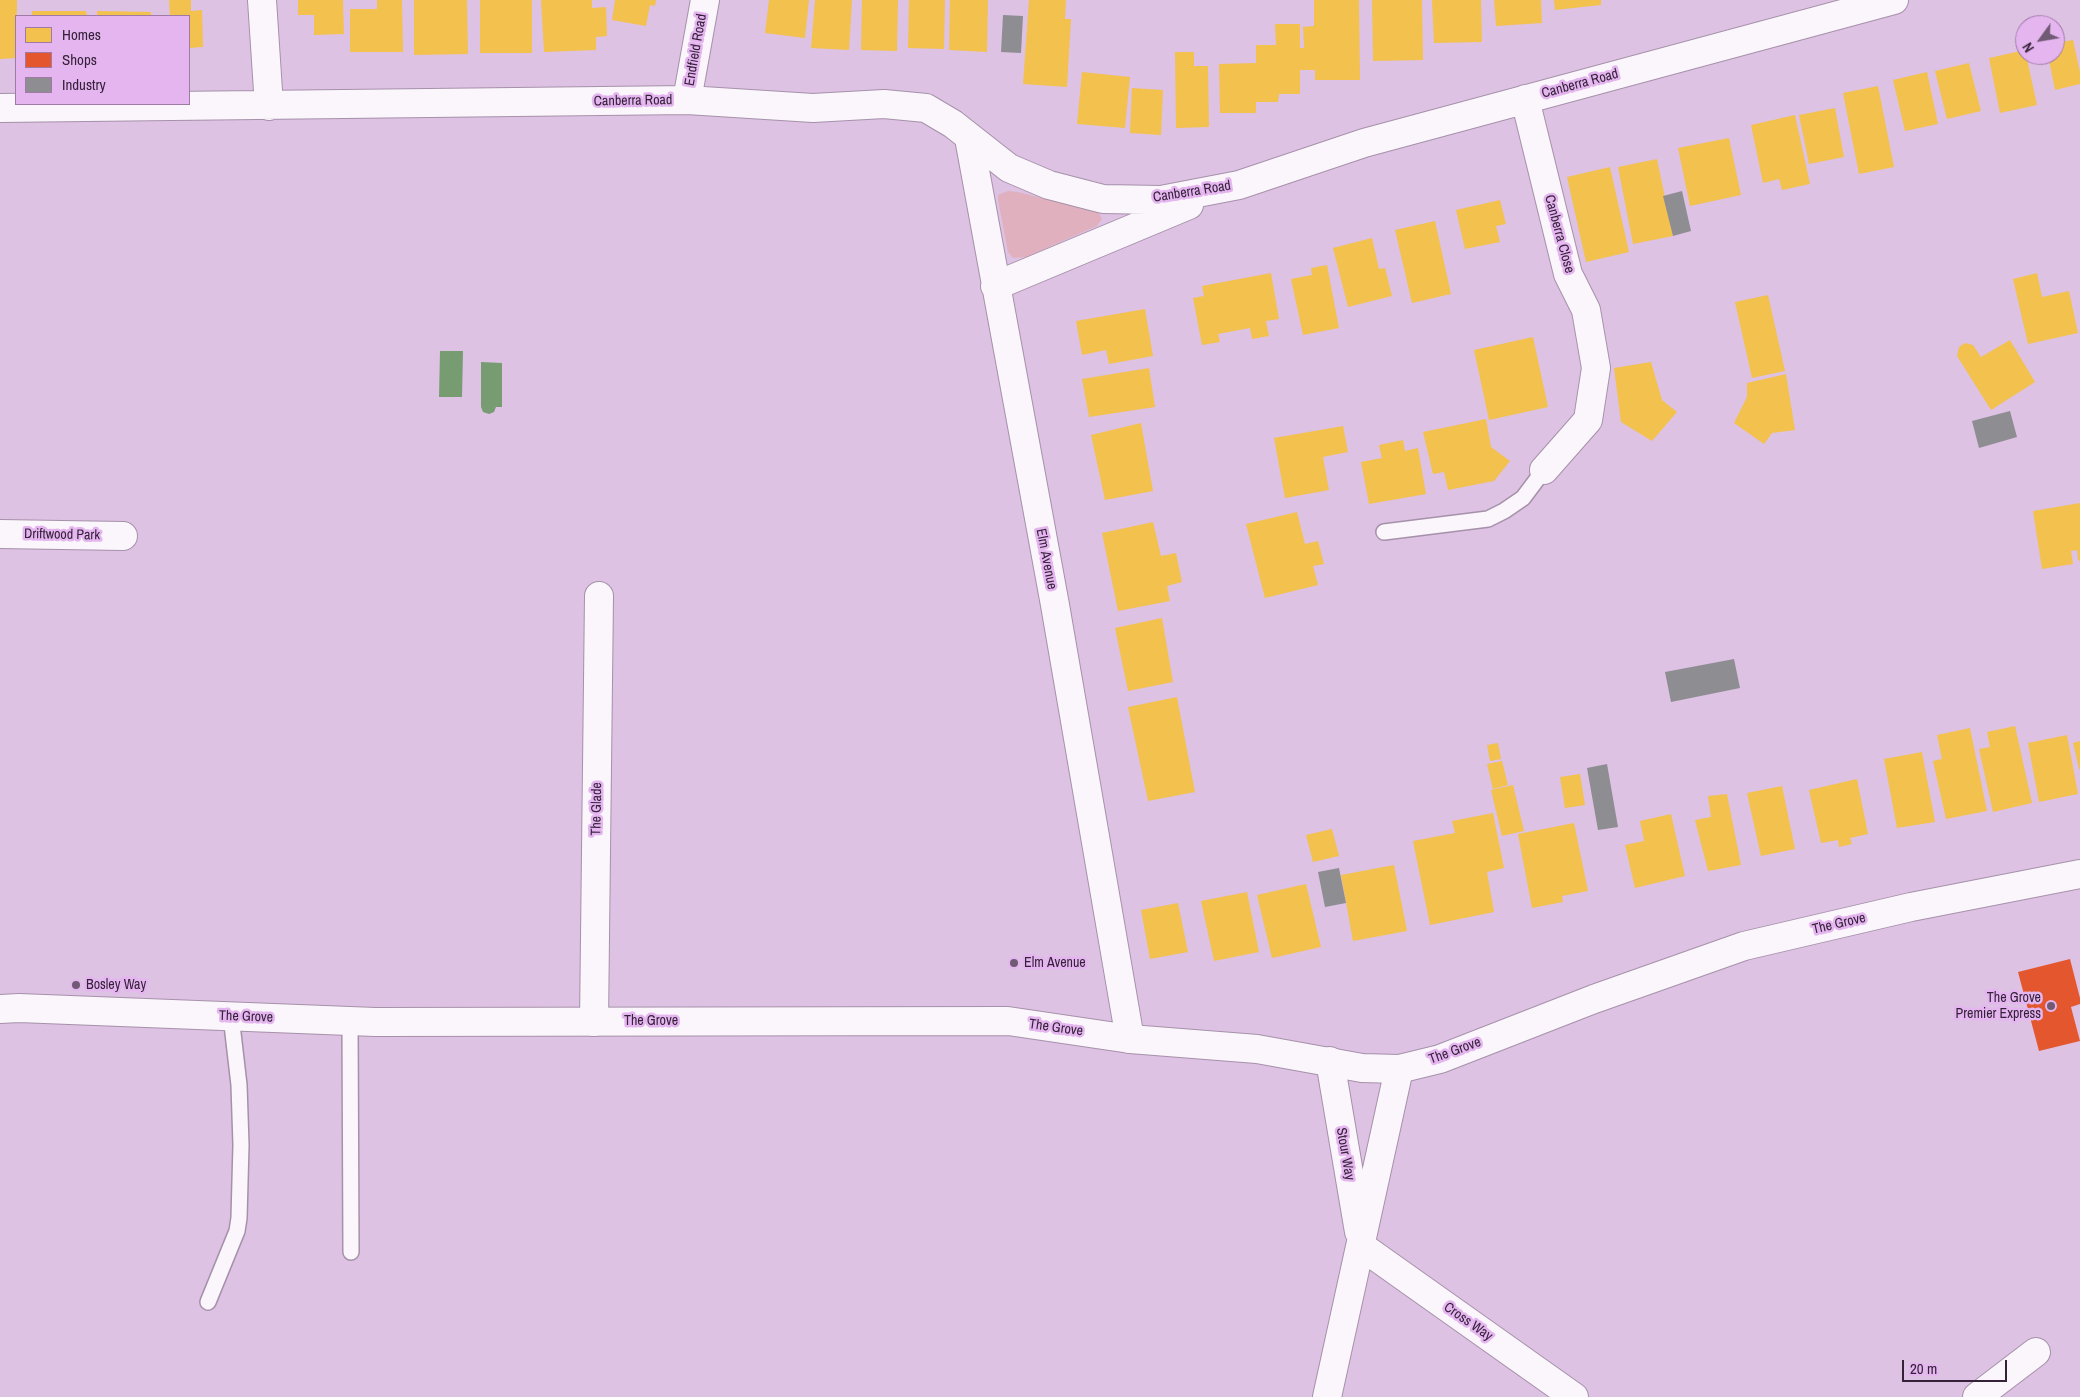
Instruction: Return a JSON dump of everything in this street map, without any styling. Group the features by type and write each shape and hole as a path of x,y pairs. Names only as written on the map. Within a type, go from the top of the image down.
{"street":[{"path":"262,0 268,106"},
{"name":"Endfield Road","path":"687,100 705,0"},
{"name":"Canberra Road","path":"995,286 1239,185 1364,143 1894,0"},
{"name":"Canberra Close","path":"1525,99 1568,274 1586,310 1596,368 1588,420 1544,470"},
{"name":"Canberra Road","path":"0,108 687,100 813,108 884,104 926,108 952,124 1010,168 1049,185 1103,199 1161,200 1239,185"},
{"name":"Elm Avenue","path":"969,138 1055,605 1130,1039"},
{"name":"Driftwood Park","path":"0,534 123,536"},
{"name":"The Glade","path":"594,1022 599,596"},
{"name":"The Grove","path":"0,1009 350,1021 1008,1021 1130,1039 1257,1049 1362,1068 1399,1069 1440,1059 1594,999 1744,946 1912,907 2080,874"},
{"name":"Stour Way","path":"1330,1061 1361,1246"},
{"name":"Stour Way","path":"1327,1397 1399,1069"},
{"name":"Cross Way","path":"1361,1246 1574,1397"},
{"path":"1977,1397 2036,1352"}],"lane":[{"path":"1384,532 1488,519 1523,498 1544,470"},
{"path":"208,1302 236,1231 239,1218 241,1145 239,1086 231,1016"},
{"path":"350,1021 351,1252"}],"shaded area":[{"path":"1008,191 1098,212 1102,219 1097,226 1026,257 1013,258 1008,252 998,200 998,195"},
{"path":"440,351 463,351 462,397 439,397"},
{"path":"481,362 502,363 502,407 496,407 494,412 489,414 483,412 481,407"}],"building: Homes":[{"path":"0,0 17,0 15,58 0,59"},
{"path":"169,0 191,0 191,11 202,10 203,47 190,48 190,15 170,15"},
{"path":"298,0 343,0 344,34 314,35 314,15 298,15"},
{"path":"377,0 402,0 403,52 350,52 350,9 377,9"},
{"path":"414,0 467,0 468,54 414,55"},
{"path":"480,0 532,0 532,53 480,53"},
{"path":"541,0 592,0 592,8 606,7 607,36 596,37 596,50 544,52"},
{"path":"615,0 656,0 655,6 650,5 646,26 612,20"},
{"path":"769,0 809,0 805,38 765,33"},
{"path":"815,0 852,0 849,50 811,48"},
{"path":"862,0 898,0 897,51 861,50"},
{"path":"909,0 945,0 944,49 908,48"},
{"path":"950,0 988,0 987,52 949,50"},
{"path":"1029,0 1066,0 1065,19 1071,19 1067,87 1023,84"},
{"path":"1314,0 1359,0 1360,80 1315,80 1315,70 1300,70 1300,94 1279,94 1278,102 1256,102 1256,113 1220,113 1219,64 1256,63 1256,45 1276,45 1275,24 1300,24 1300,48 1304,48 1303,27 1314,26"},
{"path":"1372,0 1422,0 1423,60 1373,61"},
{"path":"1432,0 1481,0 1482,42 1434,43"},
{"path":"1494,0 1541,0 1542,23 1496,26"},
{"path":"1554,0 1601,0 1601,5 1555,10"},
{"path":"32,11 86,11 87,15 32,15"},
{"path":"97,11 151,12 151,15 97,15"},
{"path":"2073,40 2080,72 2080,84 2055,90 2050,65 2065,65 2065,41"},
{"path":"1175,52 1194,52 1194,66 1208,66 1209,127 1176,128"},
{"path":"2015,52 2015,65 2028,65 2037,105 2000,113 1989,58"},
{"path":"1969,63 1981,111 1947,119 1935,71"},
{"path":"1082,72 1130,77 1125,128 1077,124"},
{"path":"1927,72 1938,124 1905,131 1893,80"},
{"path":"1878,86 1894,167 1859,174 1843,93"},
{"path":"1132,88 1163,90 1161,135 1130,133"},
{"path":"1835,108 1844,157 1809,164 1799,115"},
{"path":"1795,115 1810,184 1782,190 1779,179 1763,183 1751,125"},
{"path":"1729,138 1741,195 1690,206 1678,148"},
{"path":"1657,159 1673,236 1633,244 1618,167"},
{"path":"1610,167 1629,252 1586,262 1567,177"},
{"path":"1500,200 1506,224 1496,226 1500,242 1465,249 1456,210"},
{"path":"1435,221 1451,294 1412,303 1395,230"},
{"path":"1372,238 1379,269 1385,268 1392,296 1348,307 1333,248"},
{"path":"1327,265 1339,328 1303,335 1291,279 1312,275 1311,268"},
{"path":"1271,273 1279,319 1266,321 1269,336 1252,339 1250,328 1218,334 1220,342 1202,345 1193,298 1204,296 1202,286"},
{"path":"2037,273 2042,297 2069,291 2078,333 2028,344 2013,279"},
{"path":"1768,295 1785,371 1752,378 1735,302"},
{"path":"1145,309 1153,356 1109,364 1106,350 1082,355 1076,321"},
{"path":"1533,337 1548,407 1489,420 1474,350"},
{"path":"2010,340 2035,382 1991,410 1957,356 1959,347 1965,343 1973,345 1981,357"},
{"path":"1651,362 1662,400 1677,412 1652,441 1621,422 1614,368"},
{"path":"1149,368 1155,407 1089,417 1082,379"},
{"path":"1786,374 1795,430 1772,433 1764,444 1734,423 1747,397 1747,383"},
{"path":"1486,419 1491,447 1510,461 1494,481 1448,490 1444,472 1433,474 1423,432"},
{"path":"1141,423 1153,491 1105,500 1091,435"},
{"path":"1343,426 1348,452 1323,457 1329,490 1285,498 1274,438"},
{"path":"1403,440 1405,451 1418,448 1426,494 1369,504 1361,462 1382,458 1379,445"},
{"path":"2080,503 2080,561 2078,560 2077,550 2071,551 2073,564 2042,569 2033,511"},
{"path":"1297,512 1305,544 1318,541 1324,564 1313,566 1318,585 1265,598 1246,524"},
{"path":"1153,522 1161,556 1176,553 1182,582 1167,586 1170,601 1118,611 1102,533"},
{"path":"1162,618 1173,682 1128,691 1115,628"},
{"path":"1177,697 1195,792 1148,801 1128,707"},
{"path":"2015,726 2032,803 1993,812 1979,749 1990,747 1987,732"},
{"path":"1970,728 1987,811 1946,819 1933,761 1942,759 1937,735"},
{"path":"2067,735 2078,794 2039,802 2028,743"},
{"path":"2080,741 2080,769 2079,769 2073,743"},
{"path":"1498,743 1501,759 1490,761 1487,745"},
{"path":"1922,752 1935,822 1897,828 1884,759"},
{"path":"1502,761 1508,785 1493,789 1487,764"},
{"path":"1580,774 1585,805 1565,808 1560,777"},
{"path":"1857,779 1868,834 1850,838 1852,844 1839,847 1838,840 1821,843 1809,790"},
{"path":"1513,785 1524,831 1502,836 1491,790"},
{"path":"1782,786 1795,849 1761,856 1747,793"},
{"path":"1727,794 1741,865 1708,871 1695,820 1711,817 1708,796"},
{"path":"1493,813 1504,868 1487,872 1494,912 1430,925 1413,841 1455,833 1452,821"},
{"path":"1671,814 1685,876 1635,888 1625,845 1644,841 1640,821"},
{"path":"1574,823 1588,891 1562,896 1563,902 1532,908 1518,834"},
{"path":"1332,829 1339,856 1313,862 1306,835"},
{"path":"1394,865 1407,931 1353,941 1341,875"},
{"path":"1306,884 1321,947 1272,958 1257,895"},
{"path":"1247,892 1259,952 1214,961 1201,901"},
{"path":"1178,903 1188,952 1150,959 1141,910"}],"building: Shops":[{"name":"The Grove Premier Express","path":"2070,959 2080,998 2080,1004 2071,1007 2080,1041 2039,1051 2018,972"}],"building: Industry":[{"path":"1003,15 1023,16 1021,53 1001,52"},
{"path":"1682,191 1691,231 1673,236 1663,196"},
{"path":"2010,411 2017,437 1979,448 1972,421"},
{"path":"1734,659 1740,688 1671,702 1665,672"},
{"path":"1607,764 1618,827 1598,830 1587,768"},
{"path":"1339,868 1346,903 1325,907 1318,872"}],"place":[{"name":"Elm Avenue","path":"1014,963"},
{"name":"Bosley Way","path":"76,985"},
{"name":"The Grove Premier Express","path":"2051,1006"}]}
